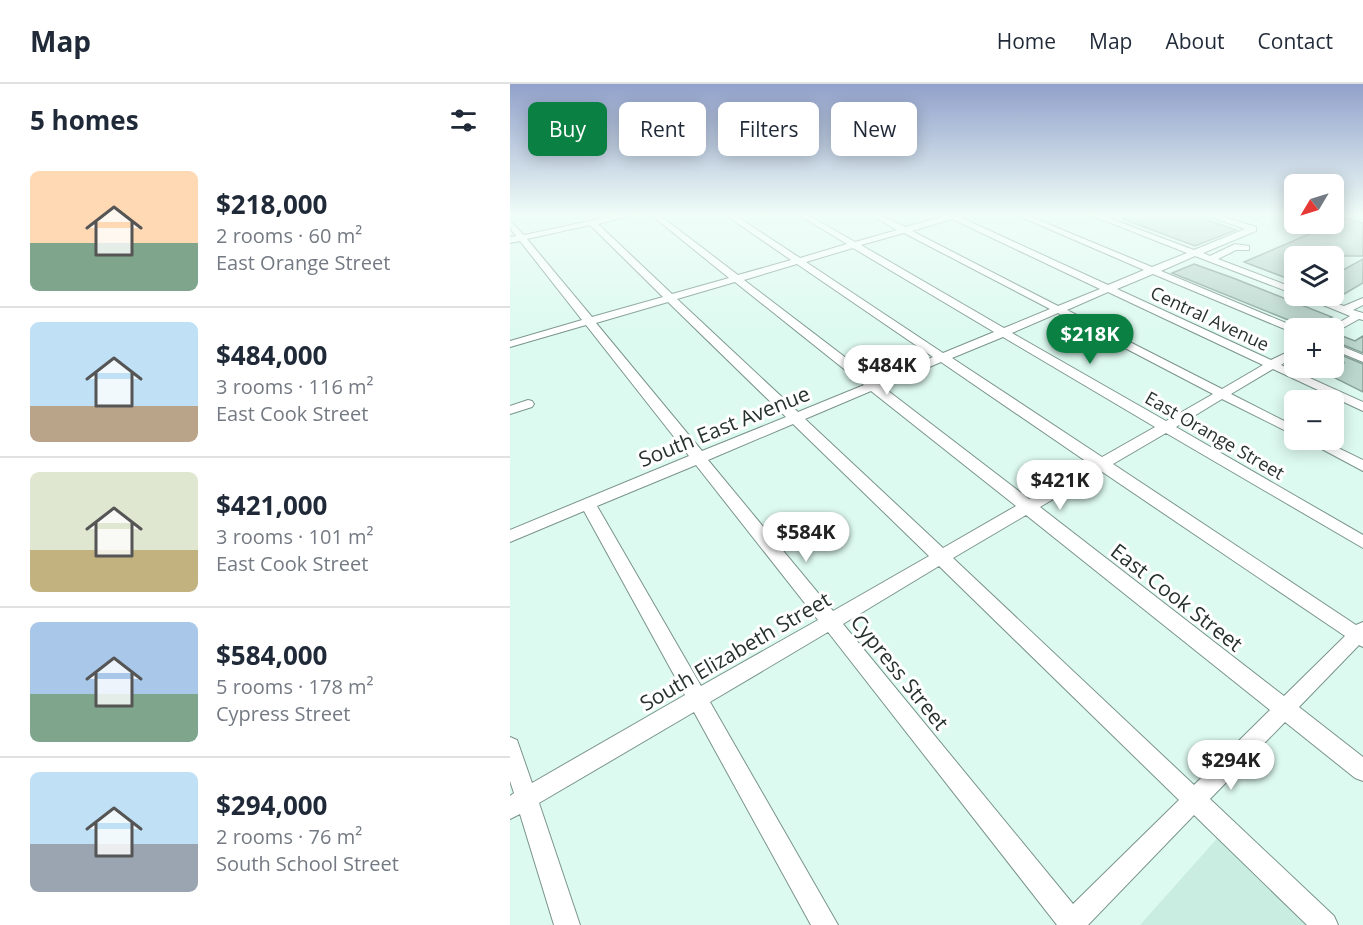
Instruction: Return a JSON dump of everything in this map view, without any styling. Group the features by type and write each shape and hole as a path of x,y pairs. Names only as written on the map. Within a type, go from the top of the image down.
{"street":[{"name":"Cypress Street","path":"529,253 590,322 1072,924"},
{"path":"623,253 1325,925"},
{"name":"East Cook Street","path":"705,253 1363,770"},
{"path":"788,253 1361,635 1072,924"},
{"path":"512,340 590,322 824,253"},
{"name":"East Orange Street","path":"870,253 1363,542"},
{"path":"950,253 1284,426"},
{"name":"Central Avenue","path":"1034,253 1363,407"},
{"path":"1113,253 1284,326"},
{"name":"South East Avenue","path":"510,536 1194,253"},
{"path":"1196,253 1284,287"},
{"path":"1213,260 1227,253"},
{"path":"1345,310 1363,301"},
{"path":"1334,306 1360,316"},
{"path":"1344,325 1360,316"},
{"path":"1344,350 1363,359"},
{"name":"South Elizabeth Street","path":"518,803 1284,358"},
{"path":"510,410 528,404"},
{"path":"1332,450 1363,466"},
{"path":"588,504 825,925"},
{"path":"510,747 518,803 567,925"}],"shaded area":[{"path":"1221,834 1315,925 1140,925"}],"building":[{"path":"1264,253 1284,253 1284,277 1244,262"},
{"path":"1344,253 1363,253 1363,256 1344,256"},
{"path":"1363,259 1363,283 1344,294 1344,269"},
{"path":"1194,264 1284,298 1284,306 1304,306 1332,317 1284,318 1172,273"},
{"path":"1363,336 1363,353 1344,345 1344,337 1355,341"},
{"path":"1344,356 1363,364 1363,392 1335,378 1344,378"}]}
